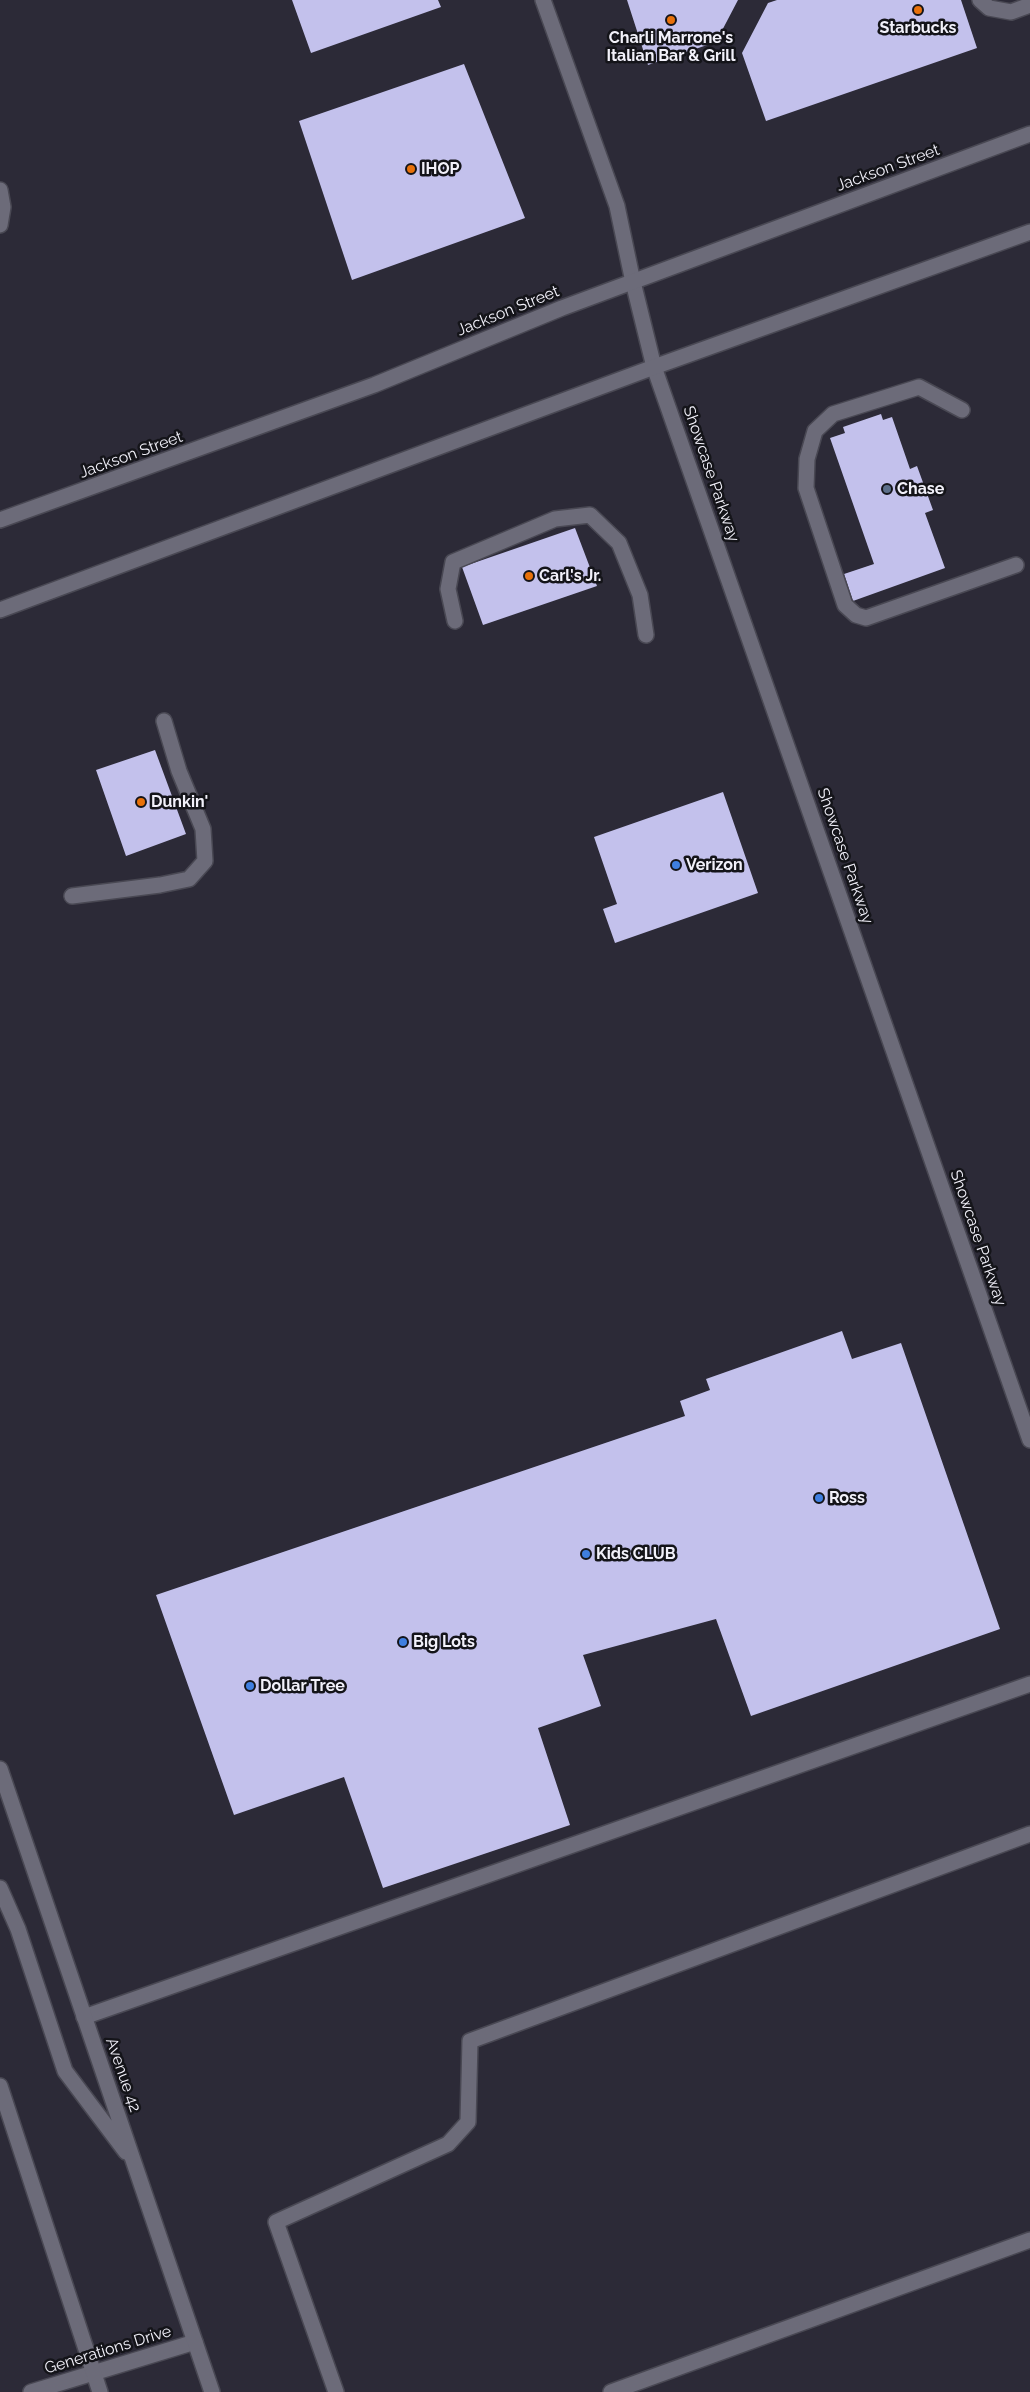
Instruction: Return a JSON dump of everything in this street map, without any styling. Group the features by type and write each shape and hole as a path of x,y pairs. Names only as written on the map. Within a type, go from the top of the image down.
{"main road":[{"name":"Showcase Parkway","path":"543,0 617,206 632,282 654,367 1030,1440"},
{"path":"980,0 989,8 1011,12 1030,6"},
{"name":"Jackson Street","path":"0,520 374,385 562,308 1030,134"},
{"path":"0,190 3,207 0,225"},
{"path":"0,610 654,367 1030,232"},
{"path":"962,410 920,387 833,414 815,431 807,458 806,488 845,605 856,615 866,618 1016,565"},
{"path":"454,621 448,590 453,562 555,519 590,514 619,543 640,595 646,635"},
{"path":"72,896 160,885 189,879 206,861 203,829 179,771 164,721"},
{"path":"84,2017 1030,1684"},
{"name":"Avenue 42","path":"0,1769 212,2392"},
{"path":"336,2392 276,2222 448,2144 468,2122 470,2041 1030,1834"},
{"path":"0,1888 18,1929 65,2071 134,2163"},
{"path":"0,2086 100,2392"},
{"path":"611,2392 1030,2240"},
{"name":"Generations Drive","path":"31,2392 195,2342"}],"building":[{"path":"292,0 438,0 441,7 311,53"},
{"path":"627,0 738,0 716,42 648,65"},
{"path":"777,0 961,0 977,48 766,121 742,53 768,3"},
{"name":"IHOP","path":"464,64 525,218 352,280 299,121"},
{"name":"Chase","path":"881,414 883,420 892,417 910,469 917,466 933,510 925,513 945,568 853,601 844,574 874,564 830,438 845,433 843,427"},
{"name":"Carl's Jr.","path":"575,528 597,586 483,625 462,567"},
{"name":"Dunkin'","path":"155,750 186,834 126,856 96,770"},
{"name":"Verizon","path":"723,792 758,893 615,943 603,909 617,904 594,837"},
{"path":"842,1331 852,1359 901,1343 1000,1629 751,1716 716,1619 583,1655 601,1706 538,1728 570,1825 383,1888 344,1777 234,1815 156,1595 685,1416 680,1401 710,1390 706,1379"}],"place":[{"name":"Starbucks","path":"918,10"},
{"name":"Charli Marrone's Italian Bar & Grill","path":"671,20"},
{"name":"IHOP","path":"411,169"},
{"name":"Chase","path":"887,489"},
{"name":"Carl's Jr.","path":"529,576"},
{"name":"Dunkin'","path":"141,802"},
{"name":"Verizon","path":"676,865"},
{"name":"Ross","path":"819,1498"},
{"name":"Kids CLUB","path":"586,1554"},
{"name":"Big Lots","path":"403,1642"},
{"name":"Dollar Tree","path":"250,1686"}]}
